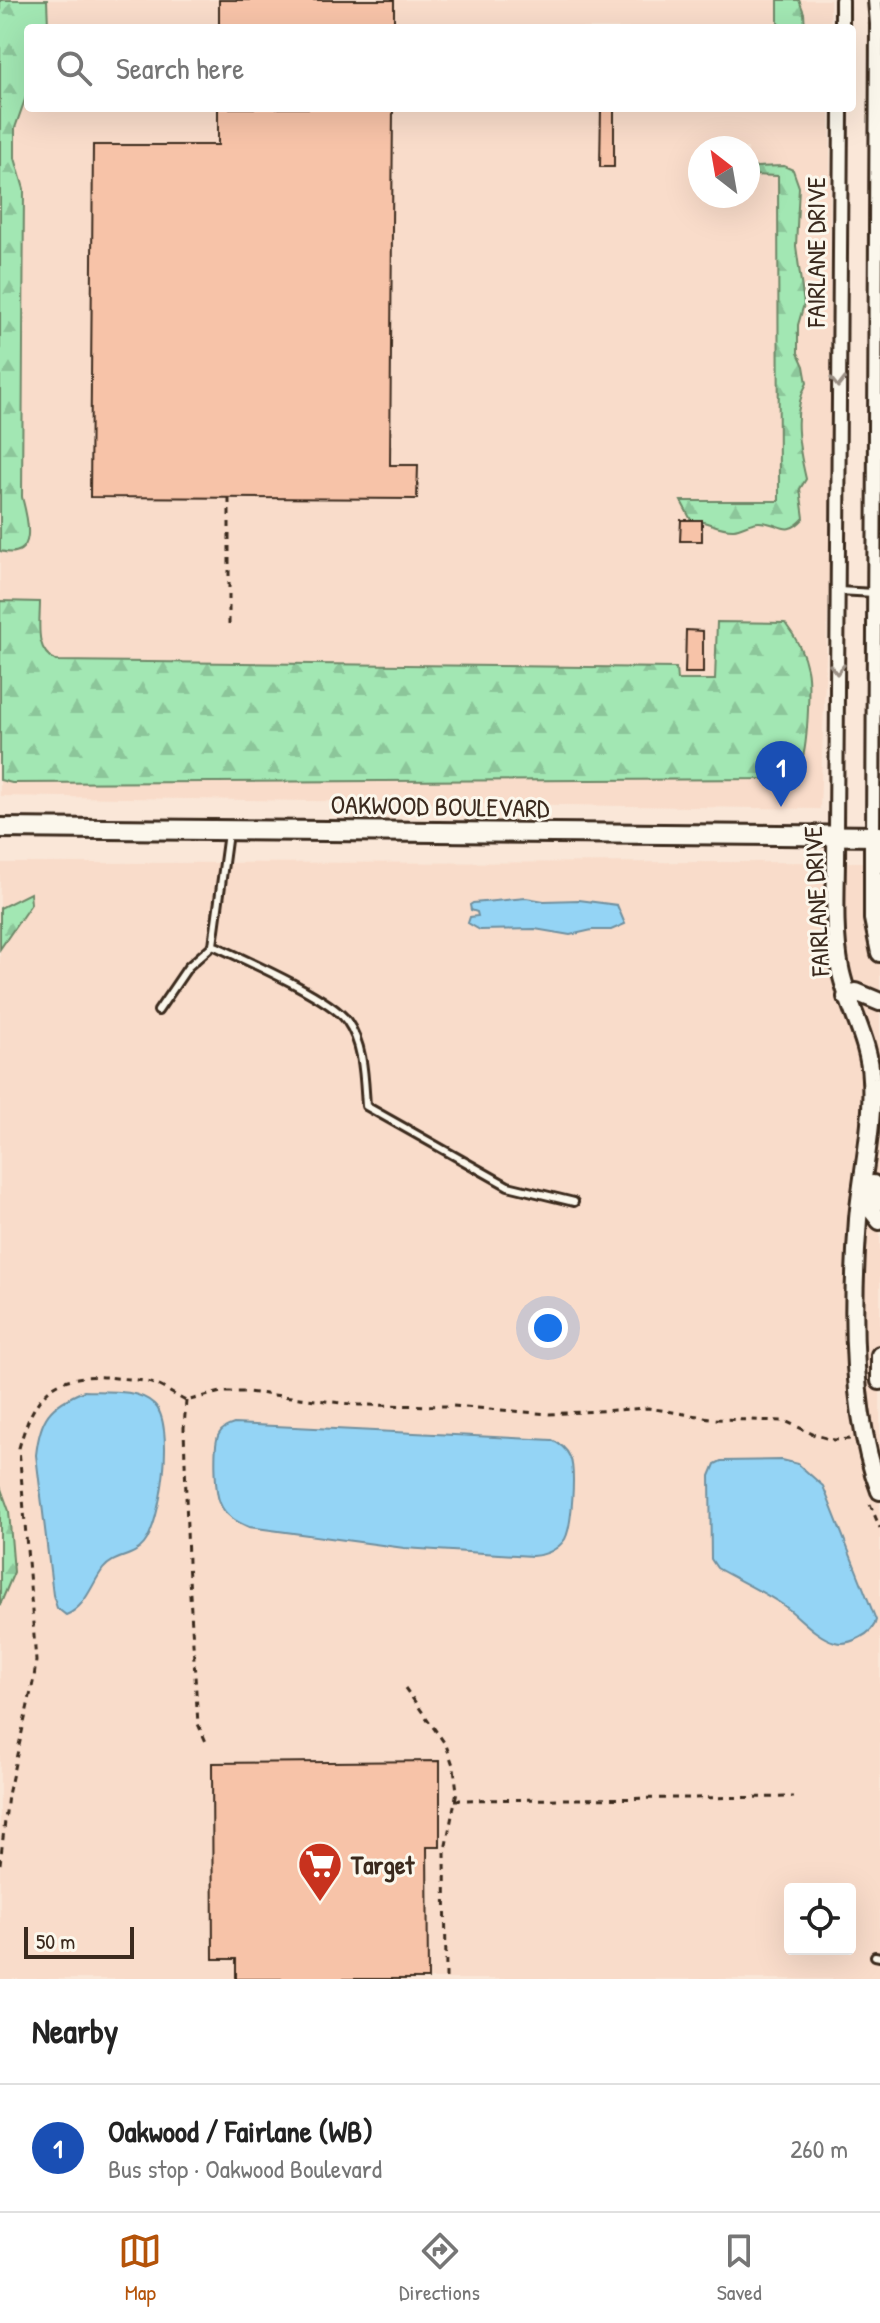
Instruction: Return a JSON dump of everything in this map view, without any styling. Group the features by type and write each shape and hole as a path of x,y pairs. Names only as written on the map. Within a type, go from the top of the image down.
{"main road":[{"name":"OAKWOOD BOULEVARD","path":"0,828 877,836"}],"street":[{"path":"842,0 842,24"},
{"path":"875,0 877,836 873,919 880,953"},
{"name":"FAIRLANE DRIVE","path":"841,112 836,939 846,997 866,1045 871,1075 872,1112 858,1218 856,1346 860,1408 868,1454 880,1491"},
{"path":"846,997 856,992 880,1002"},
{"path":"872,1112 880,1137 871,1199 873,1212 880,1221"},
{"path":"880,1355 880,1381"}],"lane":[{"path":"837,591 875,593"},
{"path":"158,1011 188,967 213,945 228,829"},
{"path":"213,945 314,996 346,1019 355,1035 362,1061 366,1106 508,1186 574,1202"}],"path":[{"path":"229,498 229,630"},
{"path":"0,1864 8,1795 36,1661 19,1448 25,1426 36,1405 49,1389 65,1379 90,1375 148,1382 186,1401 221,1392 248,1392 359,1405 452,1406 549,1414 648,1408 716,1419 785,1421 834,1440 852,1439"},
{"path":"186,1401 188,1562 198,1724 206,1742"},
{"path":"405,1688 446,1745 454,1768 455,1800 445,1850 446,1979"},
{"path":"455,1800 794,1797"}],"shaded area":[{"path":"0,0 830,0 830,24 24,24 24,112 830,112 830,549 820,809 0,796"},
{"path":"880,862 880,1979 0,1979 0,863"}],"green space":[{"path":"0,0 47,0 48,24 24,24 24,102 15,128 15,158 24,189 22,497 28,536 21,550 0,551"},
{"path":"778,0 799,0 805,24 778,24"},
{"path":"784,166 793,170 799,187 796,246 804,304 798,325 798,353 807,383 798,418 806,479 800,489 804,518 787,528 759,522 728,529 691,520 681,501 779,501 778,176 760,175 760,167"},
{"path":"0,601 40,602 41,643 56,661 676,668 677,680 715,680 717,622 785,623 799,645 807,669 808,702 803,757 788,774 773,779 12,783 0,780"},
{"path":"30,893 31,904 0,949 0,908"},
{"path":"0,1486 9,1511 14,1572 0,1605"}],"water":[{"path":"526,898 617,905 625,924 611,930 570,935 535,929 480,930 468,923 470,917 478,916 471,910 473,903"},
{"path":"84,1391 130,1393 154,1404 161,1415 164,1431 164,1473 156,1516 144,1544 140,1549 107,1564 79,1607 66,1615 57,1608 53,1595 36,1455 40,1431 48,1414 62,1402"},
{"path":"234,1424 552,1440 565,1449 572,1464 570,1523 565,1539 554,1549 532,1556 404,1548 249,1527 225,1512 217,1489 217,1439 222,1430"},
{"path":"782,1460 798,1464 823,1486 876,1620 871,1630 853,1640 840,1643 821,1636 783,1605 717,1568 711,1559 710,1476 715,1464 721,1461"}],"building":[{"path":"219,0 394,0 394,24 219,24"},
{"path":"218,112 393,112 390,465 418,465 417,499 90,497 93,145 218,145"},
{"path":"601,112 614,112 614,167 600,167"},
{"path":"681,520 702,520 702,541 680,541"},
{"path":"686,630 703,631 703,673 685,673"},
{"name":"Target","path":"440,1761 440,1847 427,1847 428,1979 236,1979 236,1959 213,1959 212,1763"}],"place":[{"name":"Oakwood / Fairlane (WB)","path":"781,807"},
{"name":"Target","path":"320,1903"}]}
